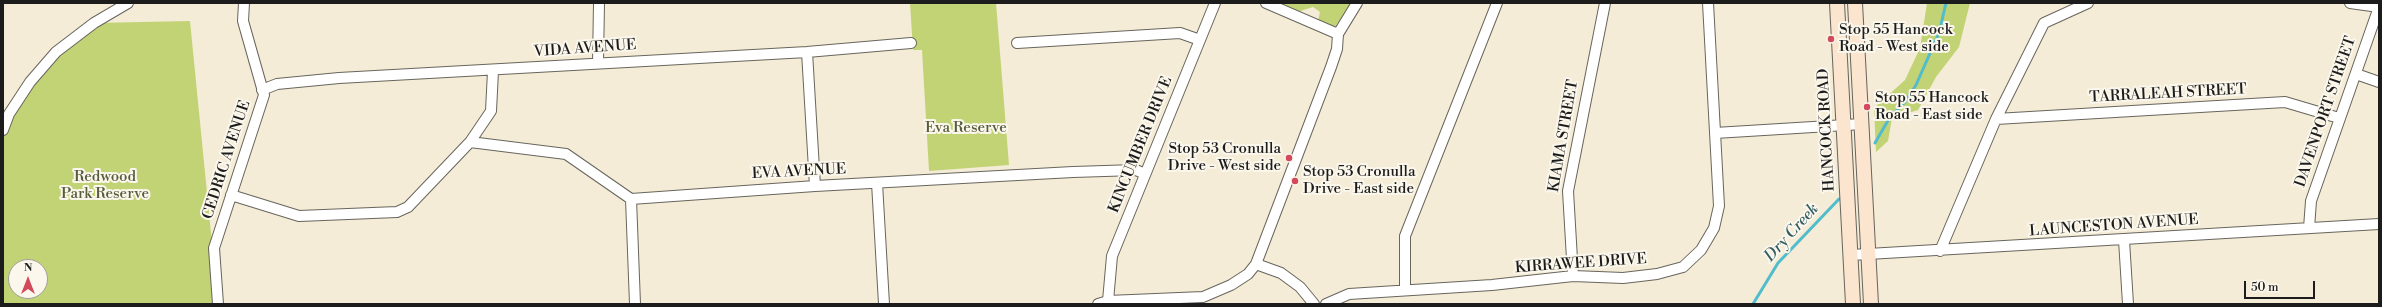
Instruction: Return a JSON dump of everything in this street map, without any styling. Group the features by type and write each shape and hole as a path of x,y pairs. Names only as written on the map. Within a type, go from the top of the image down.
{"main road":[{"name":"HANCOCK ROAD","path":"1837,3 1853,304"},
{"path":"1855,3 1871,304"}],"street":[{"path":"3,130 9,114 30,82 56,52 94,24 128,3"},
{"name":"CEDRIC AVENUE","path":"218,304 214,248 264,95 243,21 244,3"},
{"path":"598,3 598,63"},
{"name":"KINCUMBER DRIVE","path":"1103,302 1112,256 1215,3"},
{"path":"1266,3 1338,34"},
{"path":"1103,302 1203,297 1231,285 1248,274 1256,264 1331,67 1337,49 1338,34 1357,3"},
{"path":"1405,289 1404,236 1497,3"},
{"name":"KIAMA STREET","path":"1573,276 1568,191 1605,3"},
{"name":"KIRRAWEE DRIVE","path":"1326,304 1349,294 1405,289 1492,285 1573,276 1623,278 1656,274 1683,267 1701,250 1714,228 1719,206 1708,3"},
{"path":"1940,251 1996,119 2044,23 2088,3"},
{"path":"2350,3 2379,7"},
{"name":"DAVENPORT STREET","path":"2309,228 2311,201 2379,7"},
{"path":"1017,43 1180,33 1200,40"},
{"name":"VIDA AVENUE","path":"262,90 277,84 339,78 493,71 598,63 807,52 911,43"},
{"path":"807,52 815,186"},
{"path":"231,195 299,216 397,212 408,207 470,142 491,110 493,71"},
{"path":"2356,74 2379,82"},
{"name":"TARRALEAH STREET","path":"1996,119 2285,102 2339,118"},
{"path":"1715,133 1862,124"},
{"path":"470,142 566,154 631,199 635,304"},
{"name":"EVA AVENUE","path":"631,199 815,186 1080,171 1136,170 1145,174"},
{"path":"877,183 884,304"},
{"name":"LAUNCESTON AVENUE","path":"1851,255 1940,251 2379,224"},
{"path":"2124,240 2128,304"},
{"path":"1256,264 1281,273 1300,287 1314,304"}],"green space":[{"name":"Eva Reserve","path":"910,3 996,3 1009,165 929,171 922,50 913,50"},
{"path":"1277,3 1351,3 1334,28 1318,21 1320,12 1313,7 1297,12"},
{"path":"1927,3 1970,3 1959,47 1936,77 1918,110 1892,118 1888,141 1876,152 1874,108 1905,80 1920,48"},
{"name":"Redwood Park Reserve","path":"190,21 218,304 3,304 3,130 30,82 94,23"}],"waterway":[{"name":"Dry Creek","path":"1875,143 1890,117 1905,102 1916,85 1939,33 1946,3"},
{"name":"Dry Creek","path":"1753,304 1778,263 1839,199"}],"place":[{"name":"Stop 55 Hancock Road - West side","path":"1831,39"},
{"name":"Stop 55 Hancock Road - East side","path":"1867,107"},
{"name":"Stop 53 Cronulla Drive - West side","path":"1289,158"},
{"name":"Stop 53 Cronulla Drive - East side","path":"1295,181"}]}
